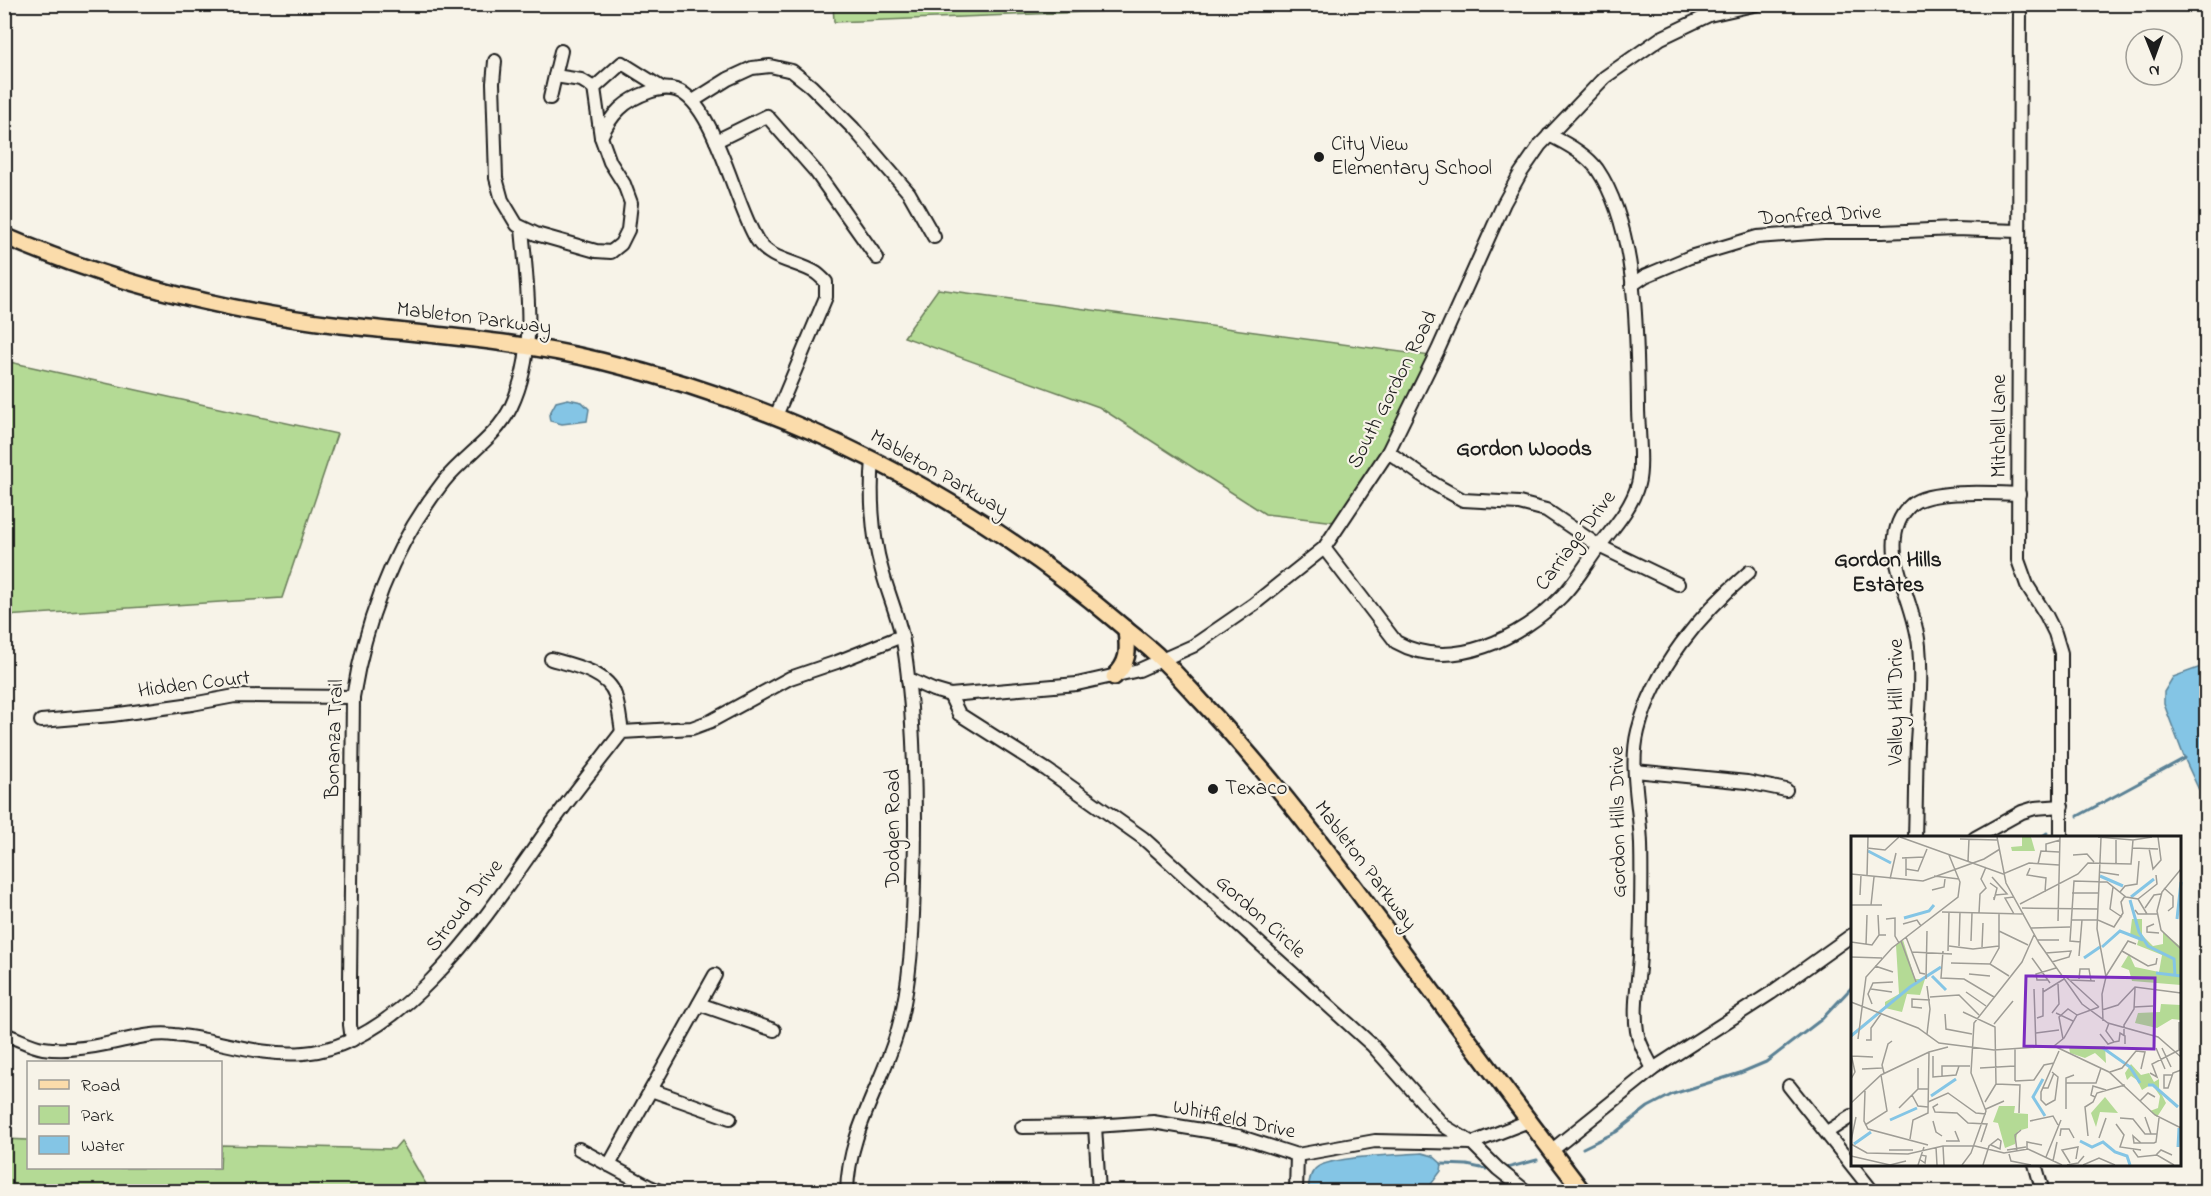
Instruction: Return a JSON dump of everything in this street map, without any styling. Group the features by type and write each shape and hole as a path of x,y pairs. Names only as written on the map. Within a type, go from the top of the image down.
{"main road":[{"name":"Mableton Parkway","path":"4,236 90,270 140,286 204,302 251,312 324,322 528,345 682,381 821,434 935,492 995,528 1071,584 1163,660 1235,737 1273,781 1340,868 1583,1191"},
{"path":"1114,677 1125,665 1127,657 1126,629"}],"street":[{"name":"South Gordon Road","path":"950,694 1043,688 1114,677 1139,670 1193,646 1254,604 1324,548 1388,452 1438,350 1504,203 1540,145 1605,77 1661,38 1705,10 1758,4"},
{"name":"Mitchell Lane","path":"2020,4 2018,560 2027,585 2055,633 2061,653 2061,836"},
{"path":"550,98 561,51"},
{"path":"495,61 493,83 495,178 502,200 516,225 536,234 596,251 610,252 621,244 628,231 631,203 624,184 610,162 601,137 594,88"},
{"path":"594,88 622,63 662,88 677,90 693,101 711,128 731,182 757,241 771,254 816,273 826,282 826,297 776,416"},
{"path":"693,101 728,79 752,68 770,66 792,71 811,86 854,128 909,193 934,237"},
{"path":"555,76 581,80 594,88"},
{"path":"601,137 609,118 634,97 662,88"},
{"path":"716,141 767,116 816,172 877,258"},
{"name":"Carriage Drive","path":"1324,548 1396,642 1407,648 1444,654 1472,651 1496,642 1542,615 1563,595 1631,502 1640,476 1636,313 1621,226 1597,170 1576,151 1549,135"},
{"name":"Bonanza Trail","path":"352,1040 350,982 353,697 368,628 399,550 445,480 464,459 491,436 504,419 516,394 528,345 530,320 522,228"},
{"name":"Donfred Drive","path":"1632,285 1645,276 1690,256 1757,237 1824,232 1955,229 2019,231"},
{"path":"1388,452 1436,486 1463,500 1519,503 1546,510 1599,546 1678,584"},
{"name":"Dodgen Road","path":"847,1191 847,1174 857,1131 896,1034 909,962 914,910 913,752 908,679 902,636 880,565 871,486 873,459"},
{"name":"Valley Hill Drive","path":"1915,836 1920,705 1919,647 1896,555 1894,538 1896,528 1901,517 1922,498 1976,493 2019,494"},
{"name":"Gordon Hills Drive","path":"1653,1069 1639,1041 1636,1020 1640,952 1641,844 1635,771 1638,731 1655,687 1687,635 1749,572"},
{"path":"551,659 582,669 610,686 615,695 622,732 692,728 711,721 790,678 902,636"},
{"path":"908,679 933,690 950,694"},
{"name":"Gordon Circle","path":"950,694 959,714 1047,770 1143,838 1372,1045 1444,1126 1472,1143 1498,1169 1527,1191"},
{"name":"Hidden Court","path":"41,721 124,714 235,696 353,697"},
{"name":"Stroud Drive","path":"4,1034 42,1048 104,1045 145,1036 173,1035 233,1047 280,1053 304,1053 338,1047 376,1026 417,994 464,943 577,789 622,732"},
{"path":"1635,771 1747,782 1786,790"},
{"path":"1977,836 2022,812 2035,808 2062,806"},
{"path":"1551,1151 1653,1069 1771,993 1851,936"},
{"path":"609,1165 715,975"},
{"path":"699,1004 774,1030"},
{"path":"1789,1086 1851,1163"},
{"path":"651,1090 730,1118"},
{"path":"1827,1132 1851,1117"},
{"path":"1472,1143 1529,1121"},
{"name":"Whitfield Drive","path":"1022,1127 1153,1122 1238,1136 1298,1155 1375,1141 1472,1143"},
{"path":"1095,1126 1100,1191"},
{"path":"579,1149 653,1190"},
{"path":"1296,1191 1298,1155"},
{"path":"1854,1166 1873,1191"},
{"path":"2036,1166 2043,1191"}],"green space":[{"path":"833,4 1263,4 1263,5 834,22"},
{"path":"938,289 1431,356 1345,523 1265,514 1099,407 904,337"},
{"path":"5,361 337,434 282,598 5,616"},
{"path":"4,1139 27,1140 27,1169 222,1169 222,1145 394,1149 401,1141 430,1191 5,1191"}],"water":[{"path":"568,399 582,402 589,409 587,421 562,424 550,421 549,415 556,402"},
{"path":"2206,665 2206,805 2186,762 2164,704 2164,692 2173,677"},
{"path":"1422,1153 1433,1156 1442,1164 1441,1171 1426,1191 1308,1191 1315,1169 1334,1161"}],"waterway":[{"path":"2078,816 2185,758"},
{"path":"2043,836 2047,833"},
{"path":"1583,1148 1616,1132 1648,1107 1673,1094 1740,1073 1766,1062 1822,1019 1851,988"},
{"path":"1507,1168 1537,1160"},
{"path":"1442,1164 1467,1165 1486,1169"}],"place":[{"name":"City View Elementary School","path":"1319,157"},
{"name":"Texaco","path":"1213,789"}],"district":[{"name":"Gordon Woods","path":"1524,450"},
{"name":"Gordon Hills Estates","path":"1888,574"}]}
